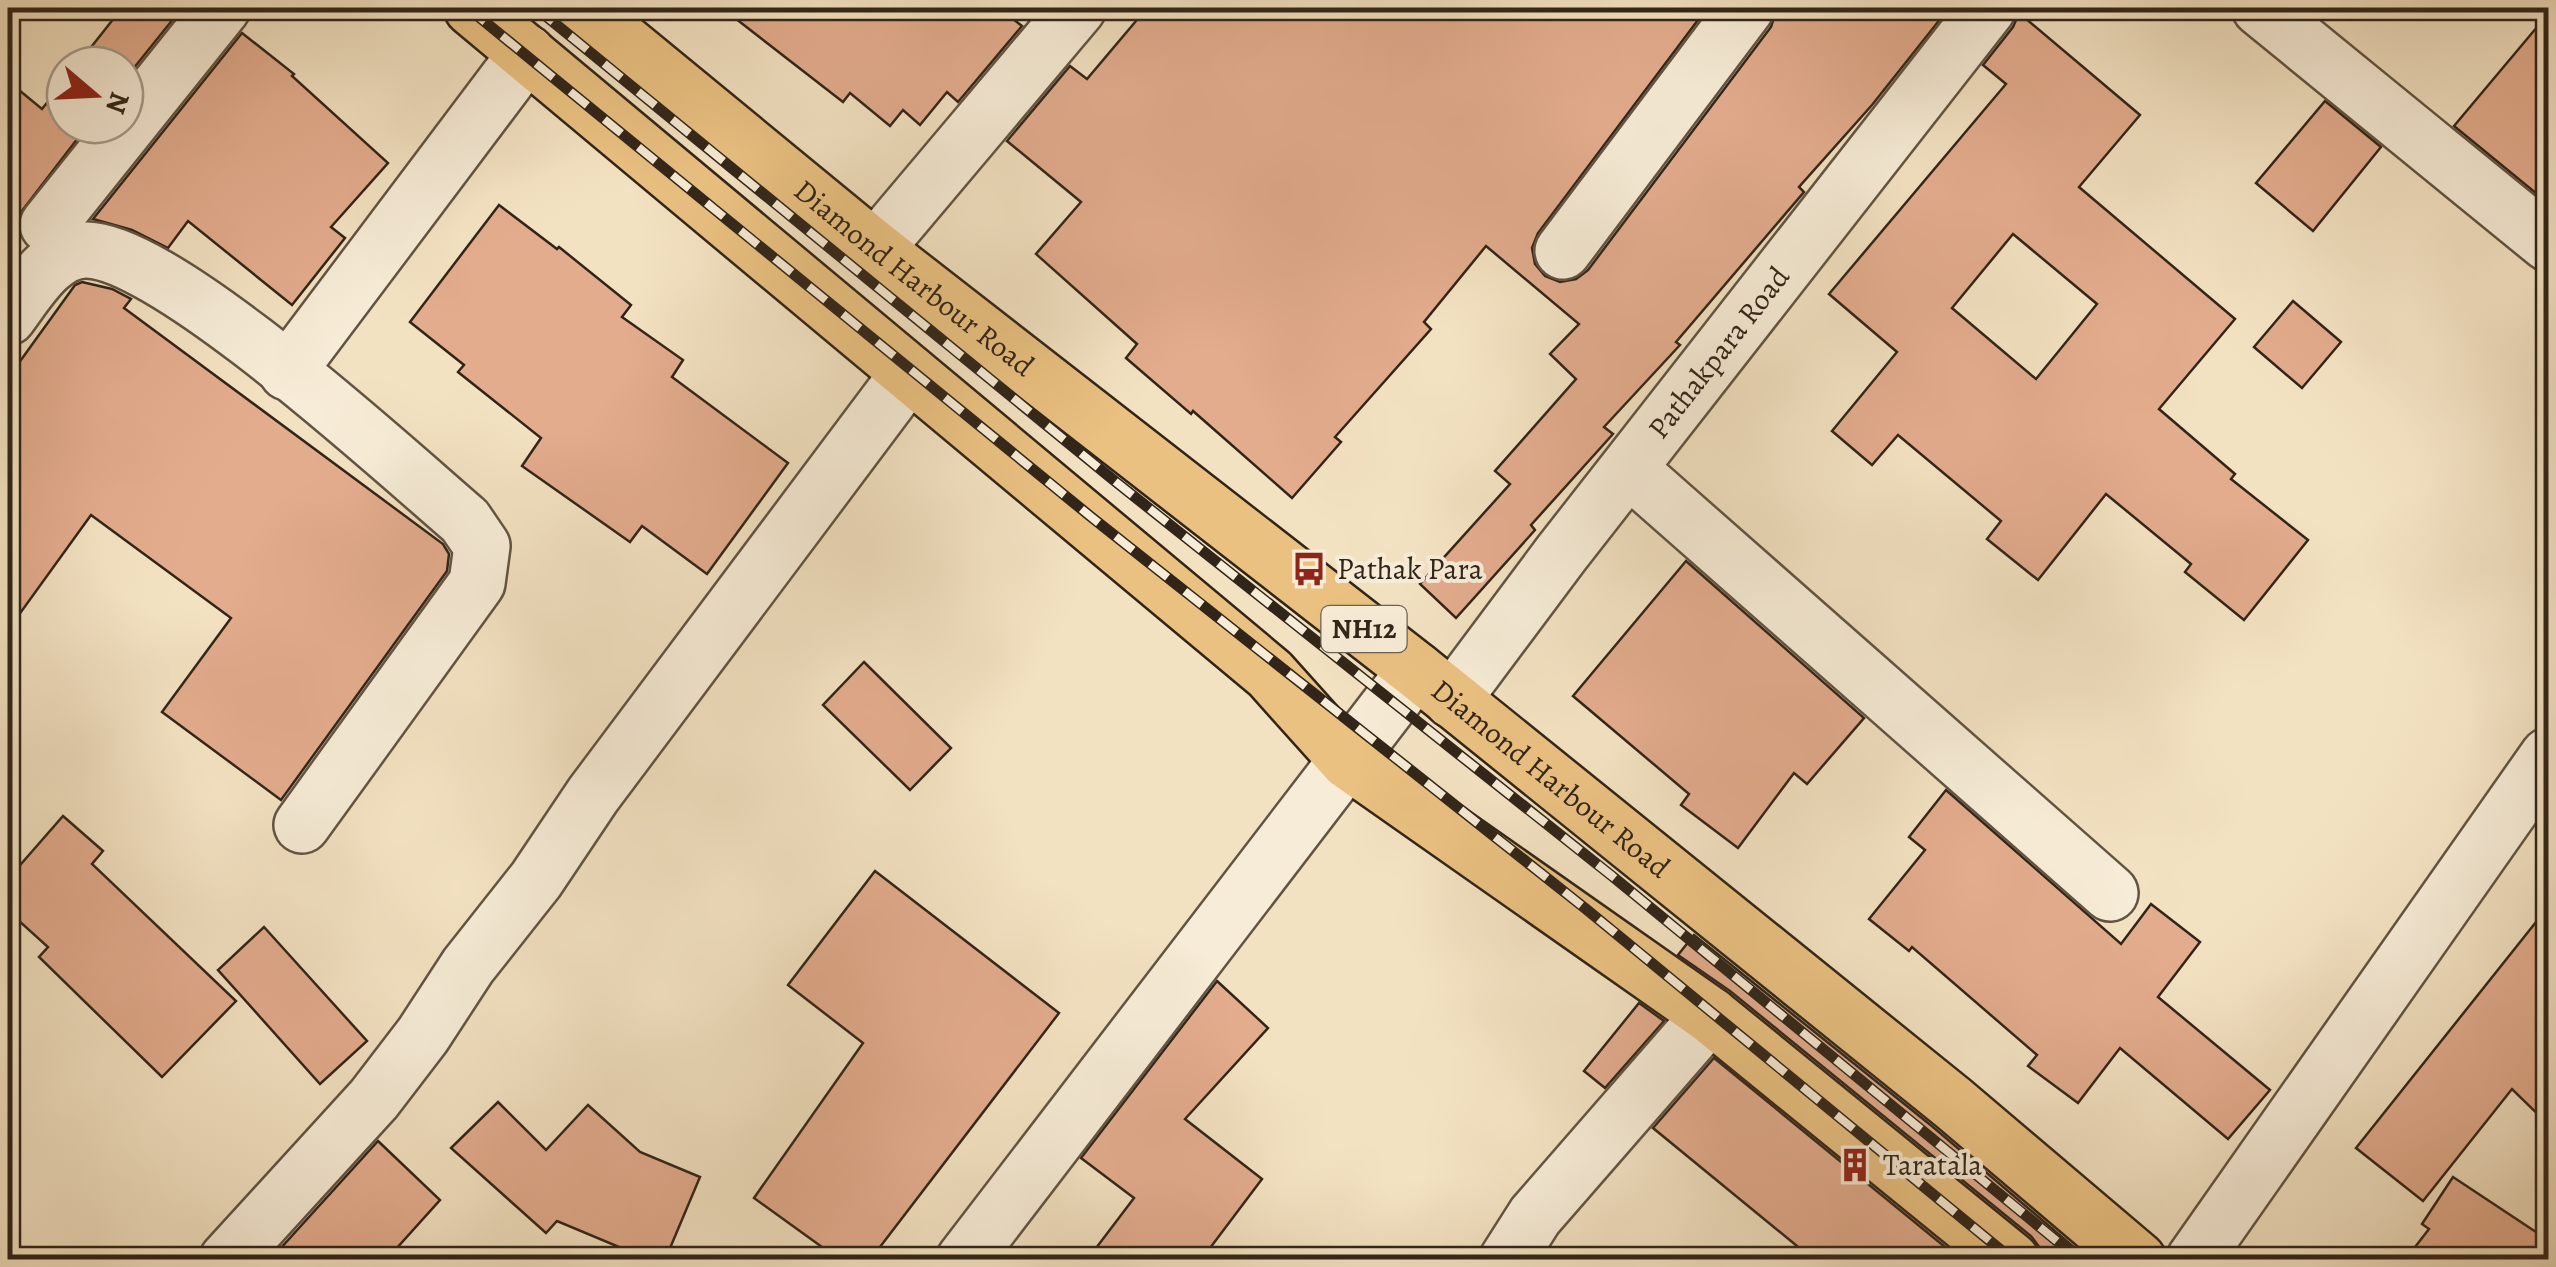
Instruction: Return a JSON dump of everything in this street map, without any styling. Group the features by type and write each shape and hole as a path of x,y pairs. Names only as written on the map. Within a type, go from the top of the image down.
{"highway":[{"path":"472,8 1270,674 1348,761 1710,1015 2011,1260"},
{"name":"Diamond Harbour Road","path":"582,8 874,249 1434,685 1938,1091 2138,1260"}],"street":[{"path":"48,225 222,8"},
{"path":"874,249 1078,8"},
{"path":"1564,251 1746,8"},
{"name":"Pathakpara Road","path":"964,1260 1348,761 1434,685 1629,470 1988,8"},
{"path":"2260,8 2548,242"},
{"path":"287,372 527,53"},
{"path":"8,317 51,262 85,250 123,260 175,288 251,341 465,520 482,546 477,583 302,825"},
{"path":"227,1260 374,1099 424,1035 468,966 536,880 593,794 909,373"},
{"path":"1629,470 2110,892"},
{"path":"2194,1260 2548,756"},
{"path":"1507,1260 1535,1216 1710,1015"}],"building":[{"path":"122,8 182,8 145,54 145,45 93,45"},
{"path":"722,8 999,8 1022,26 958,102 947,92 920,125 903,110 890,126 850,93 843,102"},
{"path":"1147,8 1707,8 1538,233 1532,248 1535,264 1545,276 1560,282 1576,279 1588,270 1771,27 1777,8 1949,8 1872,105 1799,187 1804,192 1676,342 1680,345 1604,427 1613,434 1531,525 1535,530 1456,618 1420,584 1510,484 1495,471 1576,379 1550,354 1579,324 1486,246 1424,322 1431,329 1335,437 1341,442 1292,498 1126,358 1137,344 1036,254 1081,202 1007,141 1070,66 1087,79"},
{"path":"2019,13 2140,115 2079,187 2235,319 2159,409 2235,474 2231,479 2308,540 2244,620 2185,572 2191,564 2106,494 2038,580 1987,539 2001,521 1898,435 1872,465 1832,431 1897,352 1829,294 2006,84 1983,65 2013,27","holes":["2013,234 2097,304 2036,379 1952,308"]},
{"path":"2548,14 2548,203 2454,126"},
{"path":"242,33 294,74 388,163 331,227 345,238 292,305 188,221 168,248 132,230 93,219"},
{"path":"8,81 42,109 45,105 45,145 73,145 8,229"},
{"path":"2325,101 2381,147 2313,231 2256,183"},
{"path":"499,205 631,305 622,317 683,360 672,377 788,463 707,574 642,526 630,542 522,466 541,438 458,372 464,365 410,322"},
{"path":"82,282 112,289 131,299 124,308 443,544 449,554 447,571 281,800 162,712 231,618 91,515 8,630 8,378 75,285"},
{"path":"2293,301 2341,342 2302,388 2254,347"},
{"path":"1686,561 1864,718 1807,784 1794,773 1738,848 1681,805 1689,794 1573,696"},
{"path":"864,662 951,748 910,790 823,705"},
{"path":"1946,790 2121,944 2151,904 2200,942 2158,997 2270,1090 2228,1139 2120,1048 2078,1103 2028,1066 2037,1055 1912,947 1909,951 1869,919 1925,850 1909,837"},
{"path":"63,816 103,851 92,864 236,1001 162,1077 39,957 48,947 8,911 8,879"},
{"path":"875,871 1059,1013 870,1260 840,1260 754,1198 863,1043 788,985"},
{"path":"2548,907 2548,1124 2512,1089 2423,1201 2356,1148"},
{"path":"264,927 367,1041 320,1084 218,970"},
{"path":"1694,935 1933,1127 2089,1260 2041,1260 2040,1248 2031,1236 1730,991 1678,955"},
{"path":"1217,981 1268,1028 1185,1119 1262,1179 1201,1260 1087,1260 1134,1198 1081,1158"},
{"path":"1639,1003 1664,1021 1605,1088 1584,1071"},
{"path":"1714,1058 1961,1260 1814,1260 1653,1128"},
{"path":"498,1102 546,1150 588,1105 640,1152 700,1177 665,1260 650,1260 557,1221 546,1233 451,1148"},
{"path":"378,1141 440,1200 386,1260 270,1260"},
{"path":"2453,1177 2548,1240 2548,1260 2405,1260 2429,1229 2422,1224"}],"railway":[{"path":"468,8 1090,516 1586,909 2013,1260"},
{"path":"536,8 1116,482 1612,876 2080,1260"}],"place":[{"name":"Pathak Para","path":"1309,569"},
{"name":"Taratala","path":"1855,1165"}]}
